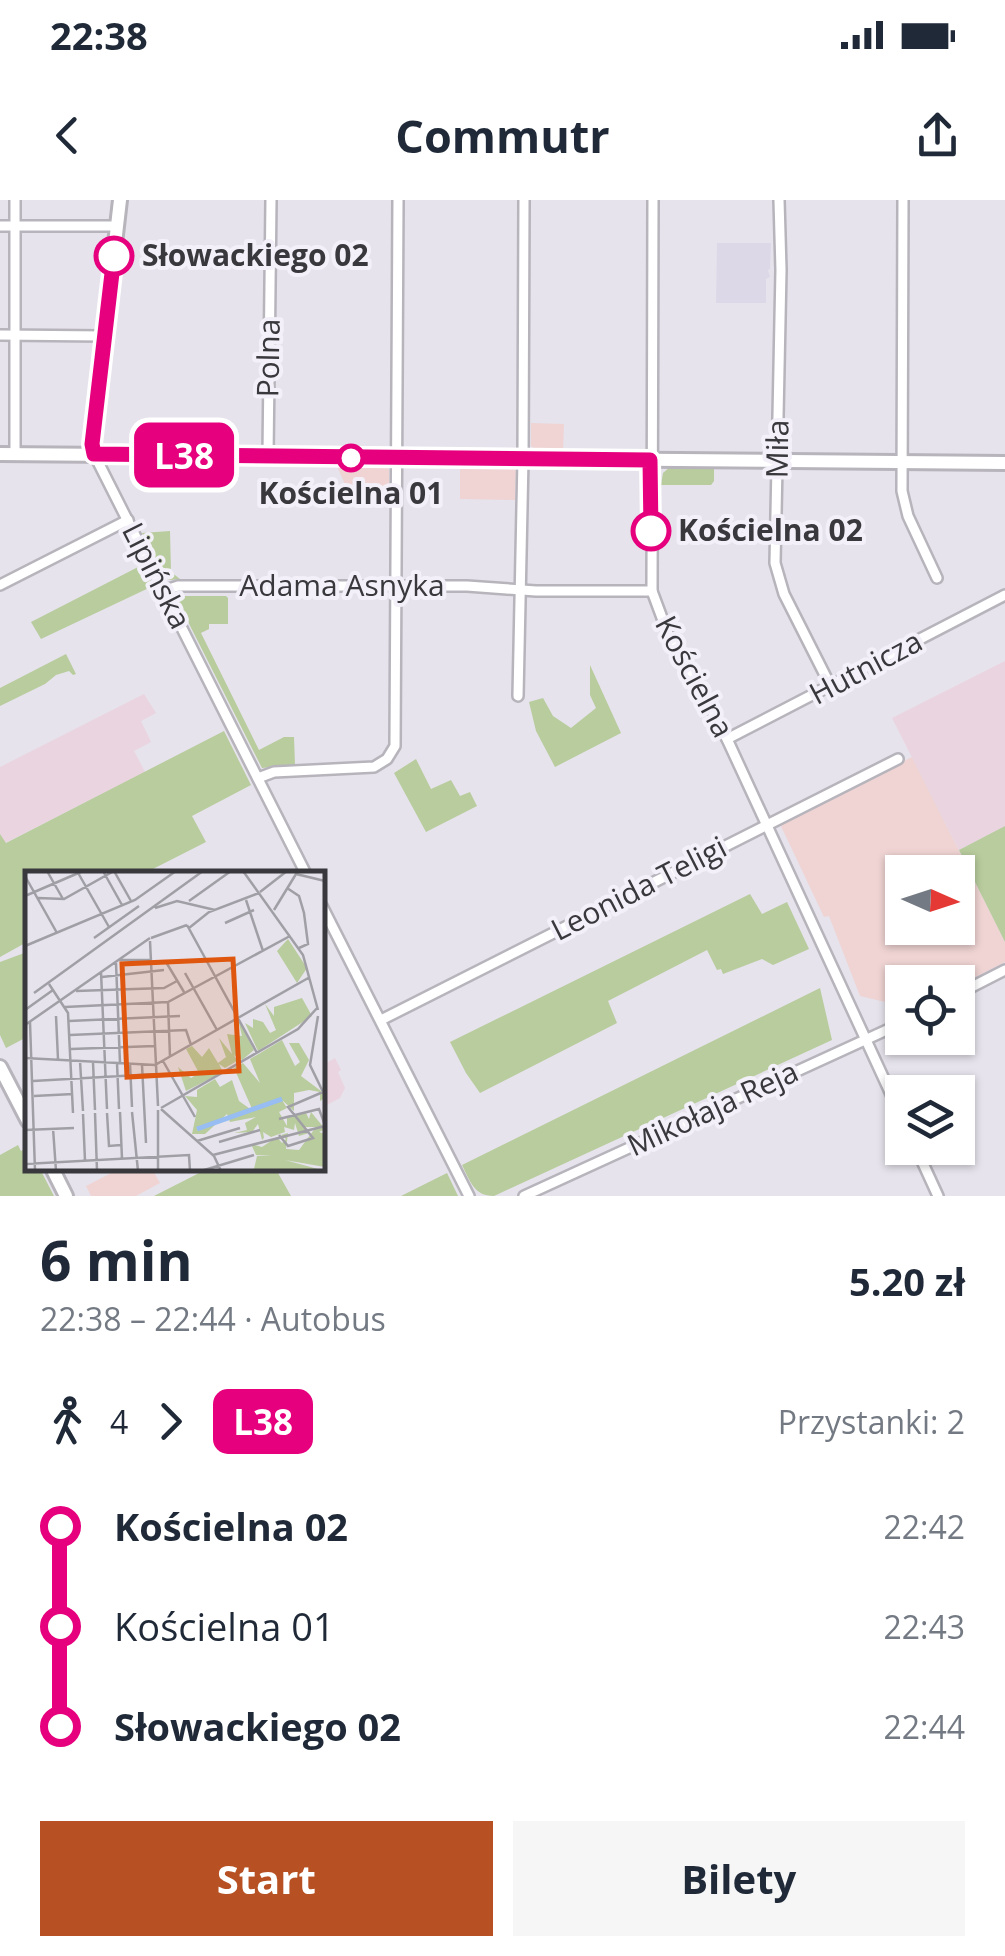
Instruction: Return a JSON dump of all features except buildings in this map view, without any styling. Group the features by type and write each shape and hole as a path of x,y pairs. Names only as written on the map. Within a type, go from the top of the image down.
{"street":[{"path":"16,200 8,454 1005,463"},
{"path":"94,454 92,444 120,200"},
{"name":"Polna","path":"268,456 271,200"},
{"path":"258,778 274,772 366,769 379,765 391,754 396,740 398,200"},
{"path":"518,696 524,200"},
{"name":"Kościelna","path":"652,200 652,592 671,642 727,738 885,1082"},
{"name":"Miła","path":"779,200 776,571 831,686"},
{"path":"903,200 902,491 905,508 937,578"},
{"path":"0,226 117,226"},
{"path":"0,335 104,336"},
{"name":"Lipińska","path":"94,454 304,871"},
{"path":"0,585 128,520"},
{"name":"Adama Asnyka","path":"163,591 178,586 467,586 521,591 652,592"},
{"name":"Hutnicza","path":"727,738 1005,595"},
{"name":"Leonida Teligi","path":"380,1020 898,758"},
{"path":"325,912 468,1196"},
{"path":"975,985 1005,970"},
{"name":"Mikołaja Reja","path":"524,1196 885,1032"},
{"path":"0,1067 25,1115"},
{"path":"924,1165 938,1196"},
{"path":"54,1171 66,1196"}],"shaded area":[{"path":"717,243 771,243 766,303 716,303"},
{"path":"531,423 564,424 563,451 536,451 531,446"},
{"path":"336,464 385,465 389,469 389,490 348,491"},
{"path":"460,466 516,466 515,500 460,499"},
{"path":"1005,661 1005,826 959,850 892,718"},
{"path":"144,694 156,713 141,721 151,742 134,751 145,772 5,843 0,834 0,767"},
{"path":"912,757 961,855 885,855 885,945 975,945 975,882 1005,942 1005,962 975,977 975,965 885,965 885,1002 860,996 829,916 824,917 780,824"},
{"path":"335,1058 345,1088 340,1098 325,1106 325,1064"},
{"path":"115,1171 153,1171 160,1183 136,1196 91,1196 86,1186"}],"green space":[{"path":"670,467 714,467 714,481 711,485 661,485 663,473"},
{"path":"170,531 171,572 180,579 165,577 142,533"},
{"path":"142,565 153,586 41,639 31,622"},
{"path":"181,596 228,598 228,624 209,624 209,629 201,633 259,750 284,737 294,737 295,765 262,768 177,600"},
{"path":"66,654 76,674 69,671 56,675 0,706 0,688"},
{"path":"590,665 621,733 555,767 536,731 529,702 543,698 553,716 571,728 596,708 590,695"},
{"path":"224,731 251,785 192,816 206,842 149,871 25,871 25,943 0,957 0,834 6,843"},
{"path":"416,759 431,789 451,780 460,796 470,792 477,806 426,832 394,773"},
{"path":"1005,826 1005,942 975,882 975,855 962,855 959,850"},
{"path":"750,894 762,914 787,902 809,949 773,965 762,959 723,974 707,950 608,1001 617,1023 480,1093 466,1073 450,1042"},
{"path":"25,953 25,1038 6,1048 0,1035 0,962"},
{"path":"820,988 832,1040 494,1196 482,1193 470,1182 462,1165"},
{"path":"18,1145 21,1151 25,1149 25,1171 41,1171 54,1196 0,1196 0,1155"},
{"path":"203,1171 282,1171 278,1173 291,1196 154,1196"},
{"path":"447,1173 458,1196 401,1196"}],"bus line":[{"name":"L38","path":"114,256 94,454 650,460 651,531"}],"place":[{"name":"Słowackiego 02","path":"114,256"},
{"name":"Kościelna 01","path":"351,458"},
{"name":"Kościelna 02","path":"651,531"}]}
